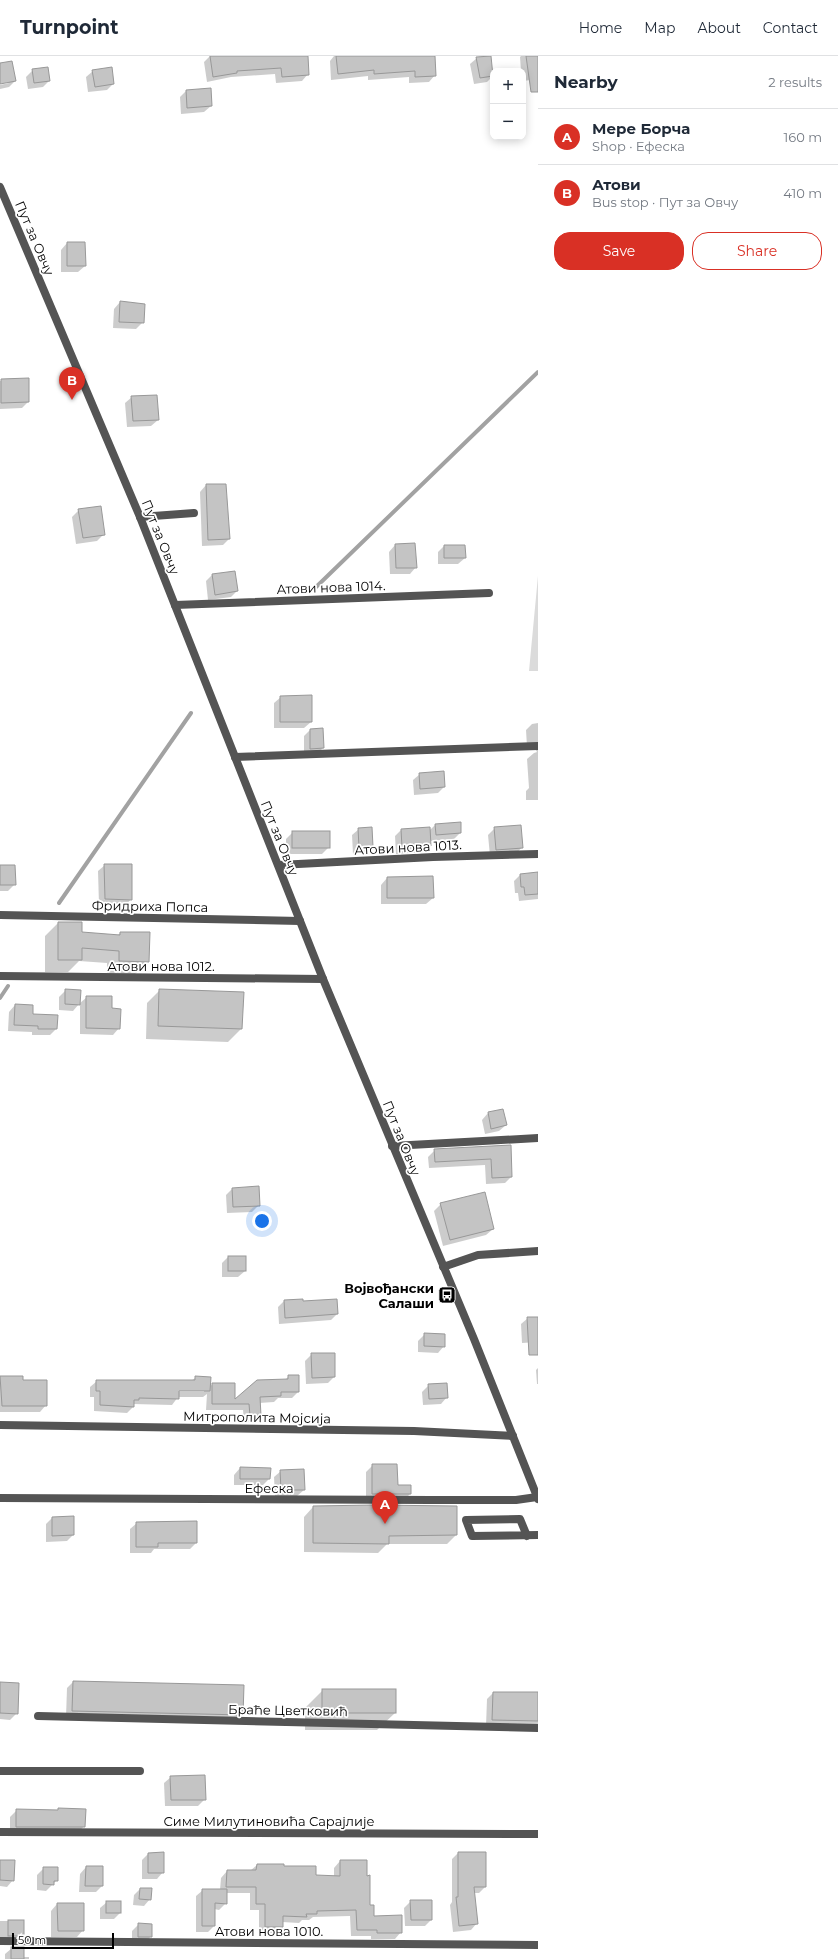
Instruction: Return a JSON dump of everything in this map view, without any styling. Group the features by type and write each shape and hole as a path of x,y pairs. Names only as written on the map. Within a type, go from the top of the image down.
{"street":[{"name":"Пут за Овчу","path":"0,187 140,517 279,865 322,979 538,1498"},
{"path":"140,517 194,513"},
{"name":"Атови нова 1014.","path":"175,605 489,593"},
{"path":"235,757 538,746"},
{"name":"Атови нова 1013.","path":"279,865 433,857 538,854"},
{"name":"Фридриха Попса","path":"0,915 300,921"},
{"name":"Атови нова 1012.","path":"0,976 322,979"},
{"path":"392,1146 538,1138"},
{"path":"443,1267 478,1255 538,1251"},
{"name":"Митрополита Мојсија","path":"0,1425 414,1431 513,1436"},
{"name":"Ефеска","path":"0,1498 516,1500 538,1498"},
{"path":"527,1536 520,1519 466,1520 472,1536 527,1536 538,1535"},
{"name":"Браће Цветковић","path":"38,1716 538,1728"},
{"path":"0,1771 140,1771"},
{"name":"Симе Милутиновића Сарајлије","path":"0,1832 538,1834"},
{"name":"Атови нова 1010.","path":"0,1941 538,1945"}],"shaded area":[{"path":"538,576 538,671 529,671"}],"building":[{"path":"210,56 308,56 309,75 282,77 281,68 237,71 237,73 213,77"},
{"path":"336,56 435,56 436,76 415,77 415,71 374,74 374,70 338,74"},
{"path":"491,56 492,68 490,68 490,76 480,78 476,57"},
{"path":"526,56 538,56 538,92 531,92"},
{"path":"12,61 16,81 0,84 0,63"},
{"path":"48,67 50,81 34,83 32,69"},
{"path":"112,67 114,84 95,87 92,70"},
{"path":"211,88 212,106 187,108 186,90"},
{"path":"67,242 85,242 86,266 67,266"},
{"path":"120,301 145,304 144,323 119,322"},
{"path":"29,378 29,402 1,403 1,379"},
{"path":"157,395 159,420 133,421 131,396"},
{"path":"206,484 226,484 230,539 208,540"},
{"path":"101,506 105,535 83,538 78,509"},
{"path":"415,543 417,568 396,568 395,544"},
{"path":"444,545 465,545 466,558 444,558"},
{"path":"235,571 238,591 215,595 212,574"},
{"path":"312,695 312,722 280,722 280,696"},
{"path":"323,728 324,748 310,749 310,729"},
{"path":"444,771 445,787 420,789 419,773"},
{"path":"461,822 461,833 436,835 435,824"},
{"path":"521,825 523,848 496,850 494,827"},
{"path":"372,827 373,847 359,848 358,828"},
{"path":"430,827 431,846 402,848 401,829"},
{"path":"292,831 330,831 330,848 292,848"},
{"path":"104,864 132,864 132,900 105,899"},
{"path":"0,865 15,865 16,885 0,885"},
{"path":"538,872 538,894 525,895 524,887 521,887 520,874"},
{"path":"433,876 434,898 387,898 387,877"},
{"path":"58,922 82,922 82,932 120,935 120,932 150,932 149,962 119,961 119,951 82,948 82,960 58,960"},
{"path":"65,989 81,990 80,1005 65,1004"},
{"path":"159,989 244,992 242,1029 158,1026"},
{"path":"86,996 112,996 112,1008 121,1009 120,1029 86,1028"},
{"path":"15,1004 33,1005 33,1014 58,1015 57,1029 38,1029 38,1026 14,1025"},
{"path":"503,1109 507,1125 491,1129 488,1112"},
{"path":"511,1145 512,1177 492,1178 491,1159 435,1162 434,1149"},
{"path":"259,1186 260,1206 233,1207 232,1188"},
{"path":"485,1192 494,1229 450,1240 440,1203"},
{"path":"228,1256 246,1256 246,1271 228,1271"},
{"path":"303,1299 303,1301 337,1299 338,1314 285,1318 284,1300"},
{"path":"527,1317 538,1317 538,1355 529,1355"},
{"path":"424,1333 445,1334 445,1347 424,1346"},
{"path":"311,1353 335,1353 335,1377 312,1378"},
{"path":"288,1375 299,1375 299,1392 281,1392 281,1396 260,1397 261,1416 250,1416 249,1404 212,1404 212,1383 235,1383 235,1399 257,1380 288,1379"},
{"path":"0,1376 23,1376 23,1380 47,1380 47,1406 2,1406"},
{"path":"195,1376 211,1377 210,1391 179,1391 179,1399 139,1398 139,1400 134,1400 134,1407 100,1405 100,1391 96,1391 96,1380 195,1380"},
{"path":"447,1383 448,1398 429,1399 428,1384"},
{"path":"372,1464 397,1464 398,1485 411,1485 411,1494 372,1494"},
{"path":"240,1467 271,1468 270,1479 240,1479"},
{"path":"304,1469 305,1490 281,1490 280,1470"},
{"path":"313,1506 457,1506 457,1535 389,1536 389,1544 313,1543"},
{"path":"74,1516 74,1535 52,1536 52,1517"},
{"path":"197,1521 197,1543 158,1543 158,1547 136,1547 136,1522"},
{"path":"73,1681 244,1685 243,1715 72,1711"},
{"path":"0,1682 19,1683 18,1714 0,1713"},
{"path":"322,1689 396,1689 396,1713 322,1713"},
{"path":"493,1692 538,1692 538,1721 492,1720"},
{"path":"205,1775 206,1800 171,1800 170,1776"},
{"path":"58,1808 86,1809 85,1827 16,1827 16,1809 58,1810"},
{"path":"164,1852 164,1873 148,1873 148,1853"},
{"path":"458,1852 486,1852 486,1887 474,1887 478,1924 459,1926 456,1897 458,1897"},
{"path":"0,1860 15,1860 14,1881 0,1880"},
{"path":"340,1860 367,1860 367,1876 370,1875 370,1905 374,1905 374,1916 402,1915 402,1933 377,1933 377,1930 357,1930 356,1910 317,1911 317,1914 306,1914 307,1917 283,1916 283,1927 265,1927 265,1904 256,1904 256,1887 226,1887 227,1870 256,1870 257,1864 284,1864 284,1866 316,1866 316,1875 340,1876"},
{"path":"86,1866 103,1866 103,1886 85,1886"},
{"path":"43,1867 58,1867 58,1881 54,1881 54,1885 43,1884"},
{"path":"140,1888 152,1888 151,1900 139,1899"},
{"path":"202,1889 227,1889 227,1904 215,1903 215,1926 202,1926"},
{"path":"410,1900 432,1900 432,1920 411,1920"},
{"path":"106,1901 121,1901 121,1913 106,1913"},
{"path":"57,1903 84,1903 84,1931 58,1931"},
{"path":"8,1920 24,1920 24,1936 8,1936"},
{"path":"138,1923 152,1924 152,1937 138,1937"},
{"path":"11,1947 24,1947 24,1959 11,1959"}],"waterway":[{"path":"314,589 538,372"},
{"path":"59,903 191,713"},
{"path":"0,998 8,986"}],"place":[{"name":"Атови","path":"72,400"},
{"name":"Војвођански Салаши","path":"447,1295"},
{"name":"Мере Борча","path":"385,1524"}]}
